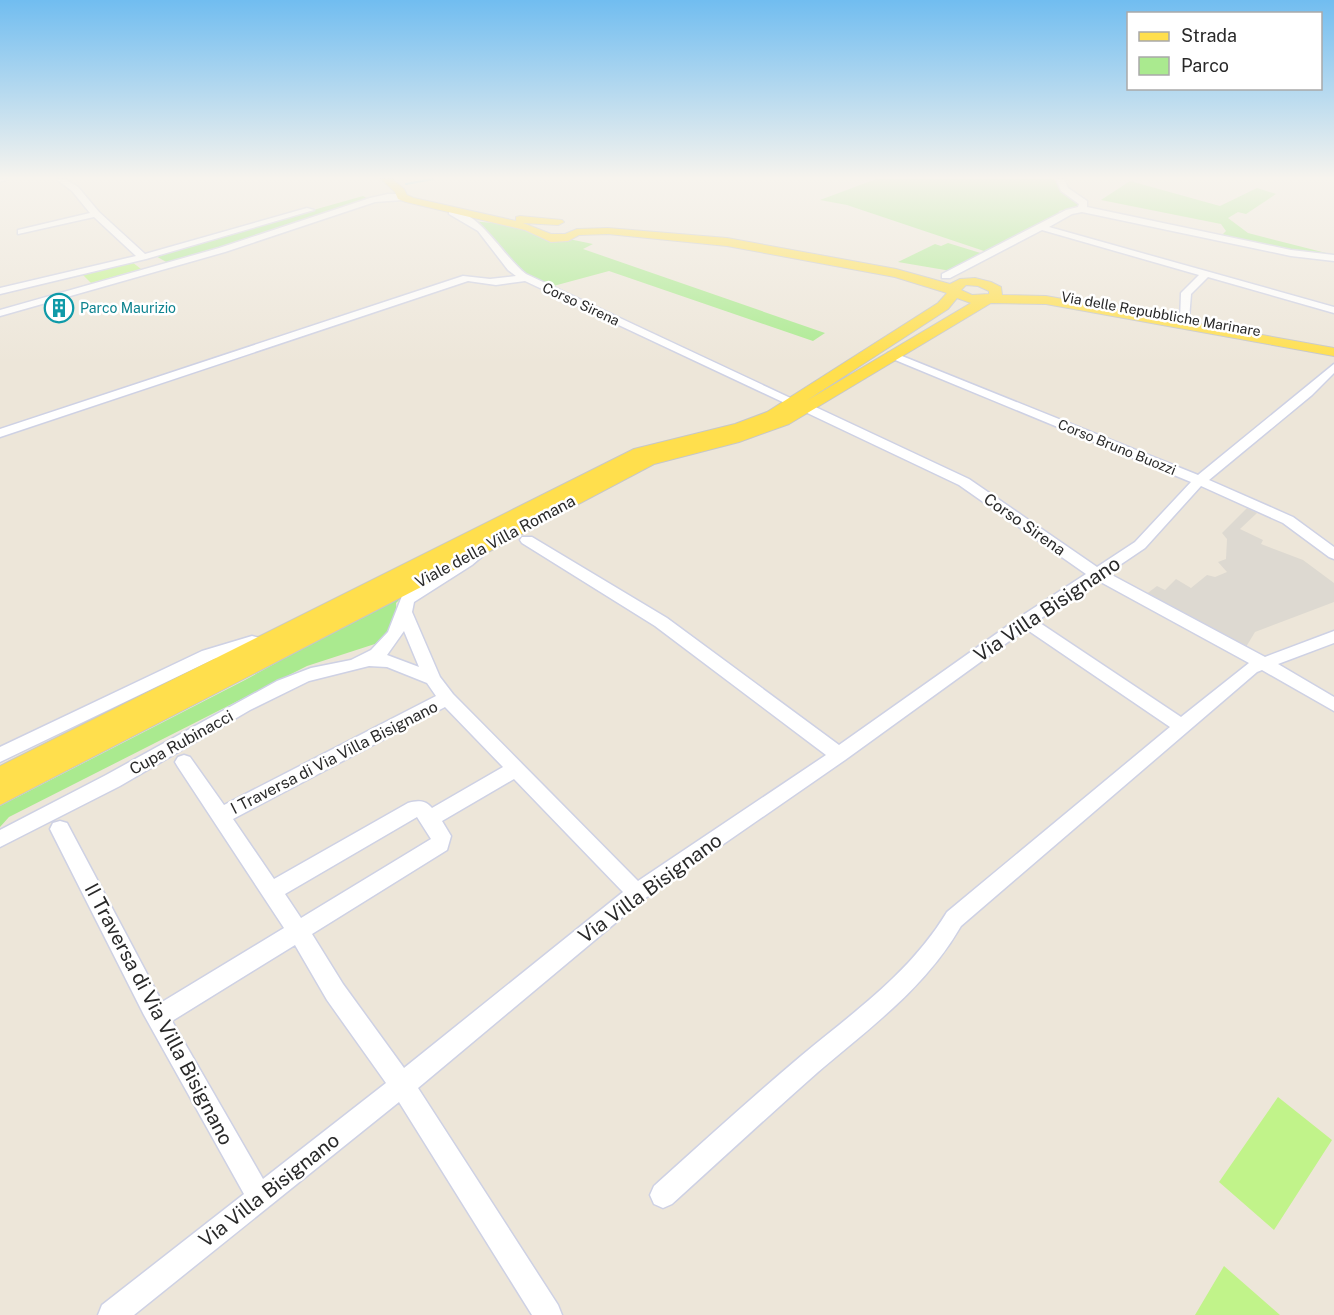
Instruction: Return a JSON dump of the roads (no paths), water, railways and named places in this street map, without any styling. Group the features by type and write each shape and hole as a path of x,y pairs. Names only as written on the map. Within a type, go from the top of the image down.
{"main road":[{"path":"709,240 896,273 943,286 962,287"},
{"path":"748,240 946,276 962,287"},
{"path":"987,284 997,293 991,298"},
{"name":"Via delle Repubbliche Marinare","path":"1334,346 987,284 962,287 970,299 1046,300 1334,352"},
{"name":"Viale della Villa Romana","path":"0,795 488,545 648,460 759,432 783,421 799,404 874,349 943,306 962,287"},
{"name":"Viale della Villa Romana","path":"0,777 640,453 676,442 751,425 799,404 891,356 991,298"},
{"path":"874,349 891,356"}],"street":[{"path":"124,240 155,269"},
{"path":"0,291 203,240"},
{"path":"0,313 252,240"},
{"name":"Corso Sirena","path":"490,240 511,268 525,278 964,482 1096,574 1263,663 1334,705"},
{"path":"946,276 1017,240"},
{"path":"1086,240 1334,310"},
{"path":"1231,240 1291,253 1334,258"},
{"path":"1184,319 1186,294 1205,275"},
{"path":"0,433 467,278 478,282 496,283 525,278"},
{"name":"Corso Bruno Buozzi","path":"891,356 1200,480 1288,520 1334,554"},
{"name":"Via Villa Bisignano","path":"119,1312 637,893 839,755 1026,621 1140,545 1200,480 1308,392 1334,367"},
{"path":"527,540 661,622 839,755"},
{"name":"Cupa Rubinacci","path":"369,660 384,649 397,633 405,614 407,600 419,589 470,562 488,545"},
{"path":"405,614 433,679 447,699 637,893"},
{"path":"1026,621 1182,726"},
{"path":"663,1195 917,973 942,943 954,919 1251,668 1334,638"},
{"path":"0,755 208,656 252,642 262,644"},
{"name":"Cupa Rubinacci","path":"0,839 150,760 205,727 304,677 369,660 389,661 433,679"},
{"name":"I Traversa di Via Villa Bisignano","path":"221,816 447,699"},
{"name":"I Traversa di Via Villa Bisignano","path":"184,762 298,931 336,992 402,1085 548,1315"},
{"path":"429,819 515,769"},
{"path":"158,1017 440,844 441,836 422,809 415,809 271,891"},
{"name":"II Traversa di Via Villa Bisignano","path":"60,829 158,1017 260,1198"}],"place":[{"name":"Parco Maurizio","path":"59,308"}]}
